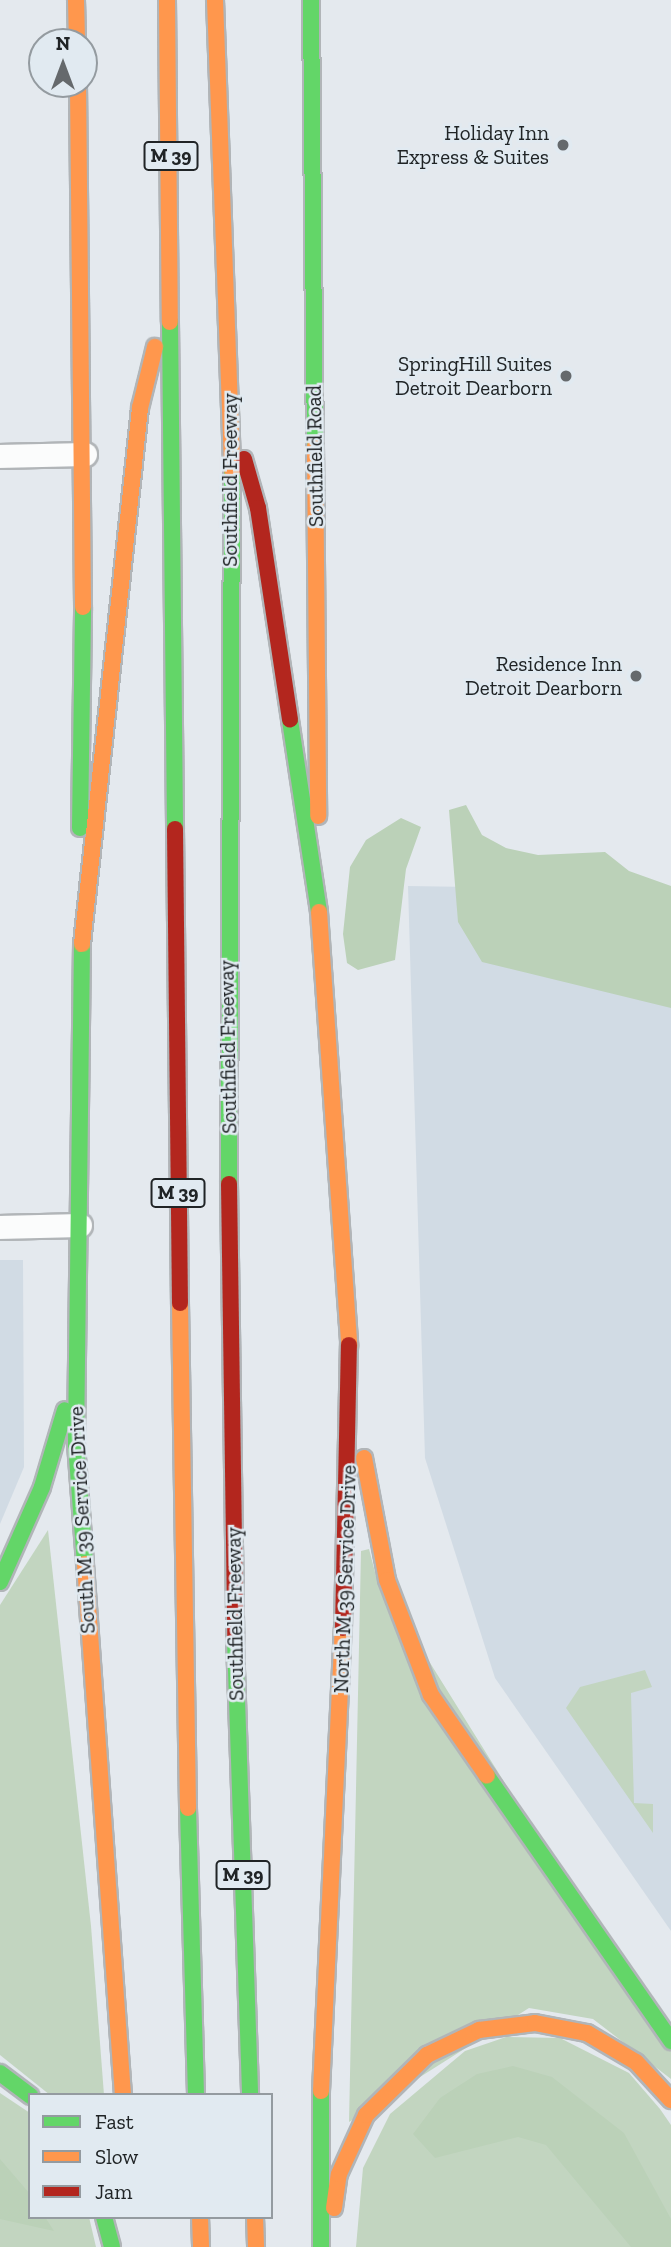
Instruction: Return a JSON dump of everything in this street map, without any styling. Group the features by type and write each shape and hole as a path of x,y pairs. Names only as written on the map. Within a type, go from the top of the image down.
{"main road":[{"path":"76,0 77,28"},
{"name":"M 39","path":"167,0 183,1655 196,2093"},
{"name":"Southfield Freeway","path":"215,0 232,416 228,1069 235,1656 250,2093"},
{"name":"Southfield Road","path":"311,0 319,912"},
{"path":"78,98 85,454 82,944"},
{"path":"82,944 140,408 169,291"},
{"path":"232,416 258,508 319,912"},
{"name":"North M 39 Service Drive","path":"319,912 349,1282 350,1465 318,2166 321,2247"},
{"name":"South M 39 Service Drive","path":"82,944 77,1345 88,1654 123,2093"},
{"path":"349,1282 364,1456 387,1580 413,1658 431,1695 671,2041"},
{"path":"0,1582 42,1487 77,1345"},
{"path":"328,2247 339,2174 366,2115 418,2063 458,2038 499,2025 566,2027 636,2062 671,2100"},
{"path":"0,2073 28,2094"},
{"path":"105,2219 112,2247"},
{"path":"200,2219 201,2247"},
{"path":"254,2219 256,2247"}],"street":[{"path":"0,456 85,454"},
{"path":"0,1227 80,1224"}],"shaded area":[{"path":"408,886 471,887 671,951 671,1931 495,1678 425,1458"},
{"path":"0,1260 23,1260 24,1467 0,1524"}],"green space":[{"path":"466,805 482,835 506,848 538,855 605,852 629,871 671,886 671,1008 482,962 458,922 449,810"},
{"path":"401,818 421,827 406,869 395,960 358,970 347,963 343,934 350,867 366,840"},
{"path":"48,1530 91,1926 104,2093 48,2093 0,2055 0,1605"},
{"path":"369,1549 376,1576 671,2050 671,2079 593,2019 529,2008 349,2122 361,1551"},
{"path":"645,1670 652,1687 631,1693 634,1803 653,1804 653,1833 566,1708 580,1687"},
{"path":"506,2037 560,2038 629,2073 660,2109 671,2125 671,2247 356,2247 363,2168 390,2114 465,2051"},
{"path":"513,2066 552,2077 624,2133 671,2219 671,2247 631,2247 546,2145 518,2137 435,2158 413,2134 440,2098 477,2074"},
{"path":"0,2093 28,2112 28,2219 89,2219 96,2247 0,2247"},
{"path":"0,2159 28,2192 28,2219 46,2219 54,2231 0,2219"}],"traffic: fast":[{"path":"311,0 315,446"},
{"path":"170,322 175,829"},
{"path":"229,1184 232,471"},
{"path":"80,828 83,607"},
{"path":"290,720 319,912"},
{"path":"82,944 76,1444 85,1564"},
{"path":"0,1582 42,1487 65,1410"},
{"path":"235,1639 250,2093"},
{"path":"487,1776 671,2041"},
{"path":"188,1808 196,2093"},
{"path":"0,2073 28,2094"},
{"path":"321,2091 321,2247"},
{"path":"105,2219 112,2247"}],"traffic: slow":[{"path":"76,0 77,28"},
{"path":"167,0 170,322"},
{"path":"215,0 232,471"},
{"path":"78,98 83,607"},
{"path":"82,944 140,408 155,347"},
{"path":"315,446 318,816"},
{"path":"319,912 349,1345"},
{"path":"180,1303 188,1808"},
{"path":"364,1458 387,1580 431,1695 487,1776"},
{"path":"85,1564 123,2093"},
{"path":"321,2091 343,1628"},
{"path":"334,2208 339,2174 366,2115 427,2055 479,2030 535,2023 587,2033 636,2062 671,2100"},
{"path":"200,2219 201,2247"},
{"path":"255,2219 256,2247"}],"traffic: jam":[{"path":"244,459 258,508 290,720"},
{"path":"175,829 180,1303"},
{"path":"229,1184 235,1639"},
{"path":"343,1628 349,1345"}],"place":[{"name":"Holiday Inn Express & Suites","path":"563,145"},
{"name":"SpringHill Suites Detroit Dearborn","path":"566,376"},
{"name":"Residence Inn Detroit Dearborn","path":"636,676"}]}
